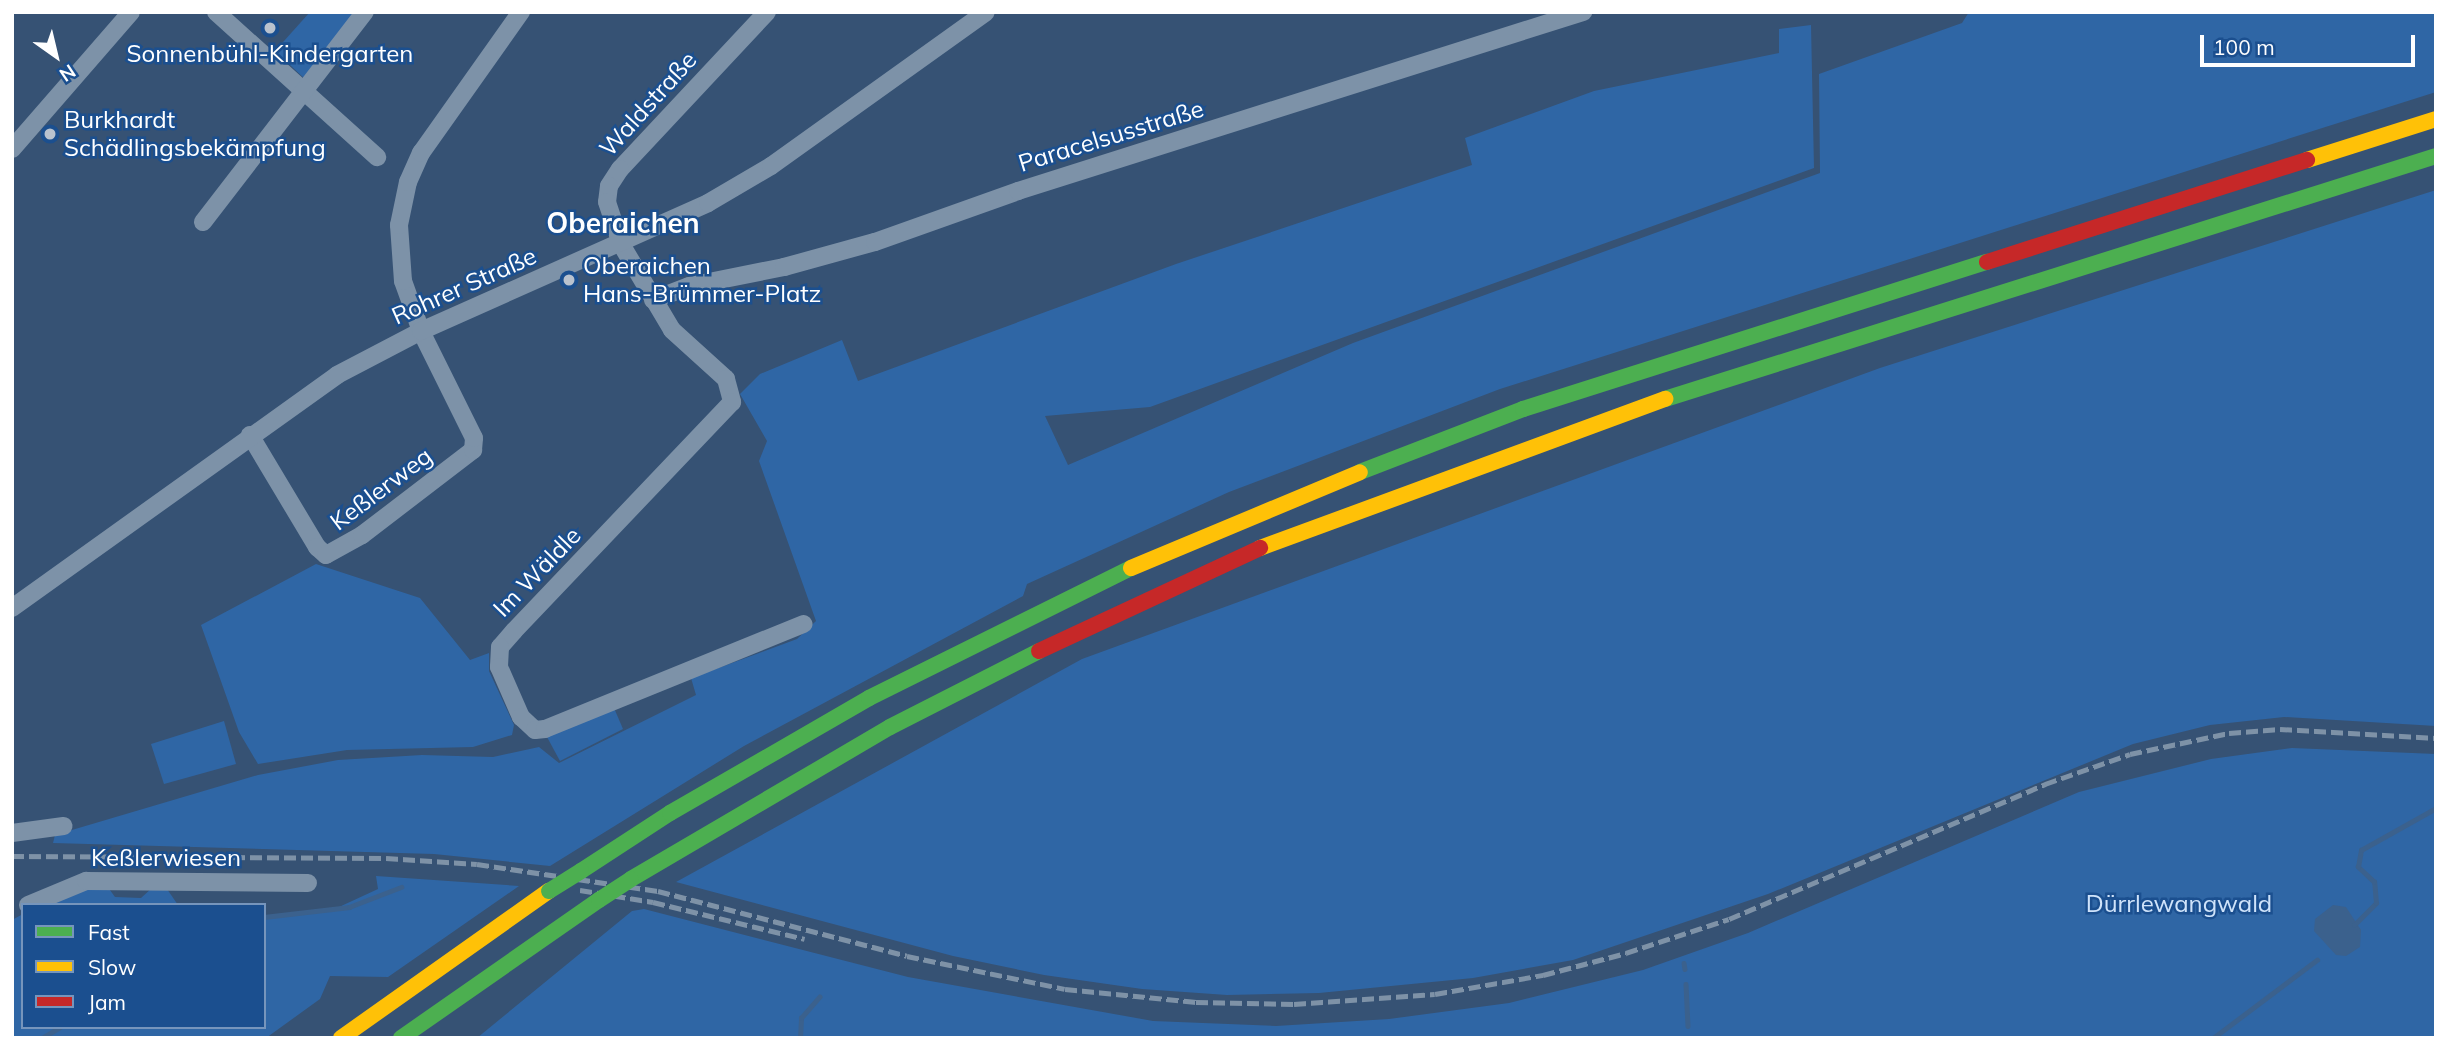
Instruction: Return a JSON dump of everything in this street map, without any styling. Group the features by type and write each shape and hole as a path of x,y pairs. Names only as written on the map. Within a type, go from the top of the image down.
{"highway":[{"path":"341,1038 549,891 670,813 869,698 1118,573 1273,505 1536,405 2436,119"},
{"path":"401,1038 599,900 913,715 1031,654 1271,543 1597,421 2436,156"}],"street":[{"path":"12,149 131,12"},
{"path":"216,12 377,156"},
{"path":"203,222 365,12"},
{"path":"421,331 399,254 408,182 427,145 521,12"},
{"name":"Waldstraße","path":"621,244 607,202 609,186 766,12"},
{"name":"Rohrer Straße","path":"12,608 337,375 421,331 708,203 771,166 986,12"},
{"name":"Paracelsusstraße","path":"653,300 689,286 784,267 875,242 1018,191 1583,12"},
{"path":"621,244 653,300"},
{"name":"Im Wäldle","path":"653,300 682,342 726,379 733,394 730,408 500,647 503,679 521,717 535,730 545,729 804,624"},
{"name":"Keßlerweg","path":"250,435 317,547 332,556 473,450 474,438 421,331"},
{"path":"12,833 64,826"},
{"name":"Keßlerwiesen","path":"33,903 86,881 308,883"}],"green space":[{"path":"310,12 360,12 306,80 275,51"},
{"path":"1969,12 2436,12 2436,92 1500,389 1229,492 1027,584 1023,596 744,746 550,866 434,854 53,843 55,835 258,775 338,760 422,755 493,757 539,747 559,763 696,695 691,678 797,639 816,621 759,461 767,441 740,394 760,374 842,340 858,381 1176,264 1472,165 1465,138 1594,91 1779,53 1779,29 1811,25 1814,168 1150,407 1045,416 1068,465 1353,343 1820,173 1819,74 1962,23"},
{"path":"2436,190 2436,726 2284,717 2210,725 2133,744 1768,894 1573,960 1473,978 1319,993 1227,995 1142,989 1044,975 953,956 676,882 1082,659 1880,368"},
{"path":"316,564 420,598 470,660 489,653 489,671 514,725 512,735 473,747 347,750 258,764 239,732 201,625"},
{"path":"614,708 623,729 560,761 547,737"},
{"path":"224,721 236,764 164,784 151,744"},
{"name":"Dürrlewangwald","path":"2292,748 2436,754 2436,1038 477,1038 632,911 644,909 908,977 1153,1021 1276,1026 1389,1019 1509,1003 1643,970 1748,933 2079,792 2211,759"},
{"path":"376,876 519,886 388,977 330,976 320,999 266,1038 12,1038 12,920 21,915 21,1029 266,1029 266,918 339,907 378,889"},
{"path":"107,886 115,897 141,898 152,888 167,889 177,903 46,903 75,890"}],"shaded area":[{"path":"2333,905 2346,907 2361,930 2360,947 2346,956 2336,955 2314,931 2315,919"}],"waterway":[{"path":"2354,925 2376,903 2374,882 2358,867 2361,850 2436,808"},
{"path":"266,917 349,907 401,887"},
{"path":"2213,1038 2317,960"},
{"path":"1684,963 1685,969"},
{"path":"1686,984 1688,1026"},
{"path":"800,1038 801,1018 819,997"},
{"path":"42,1038 57,1029"}],"railway":[{"path":"12,856 386,858 477,864 658,891 907,956 1065,989 1196,1002 1294,1004 1435,994 1543,975 1626,953 1729,919 2045,784 2130,754 2229,733 2280,729 2436,738"},
{"path":"580,890 653,902 805,939"}],"traffic: fast":[{"path":"1665,399 2436,156"},
{"path":"1360,472 1523,409 1987,262"},
{"path":"581,871 670,813 869,698 1131,568"},
{"path":"631,879 890,727 1039,651"},
{"path":"549,891 581,871"},
{"path":"599,900 631,879"},
{"path":"401,1038 599,900"}],"traffic: slow":[{"path":"2307,160 2436,119"},
{"path":"1260,548 1665,399"},
{"path":"1131,568 1360,472"},
{"path":"341,1038 549,891"}],"traffic: jam":[{"path":"1987,262 2307,160"},
{"path":"1039,651 1260,548"}],"place":[{"name":"Sonnenbühl-Kindergarten","path":"270,28"},
{"name":"Burkhardt Schädlingsbekämpfung","path":"50,134"},
{"name":"Oberaichen Hans-Brümmer-Platz","path":"569,280"}],"district":[{"name":"Oberaichen","path":"623,223"}]}
